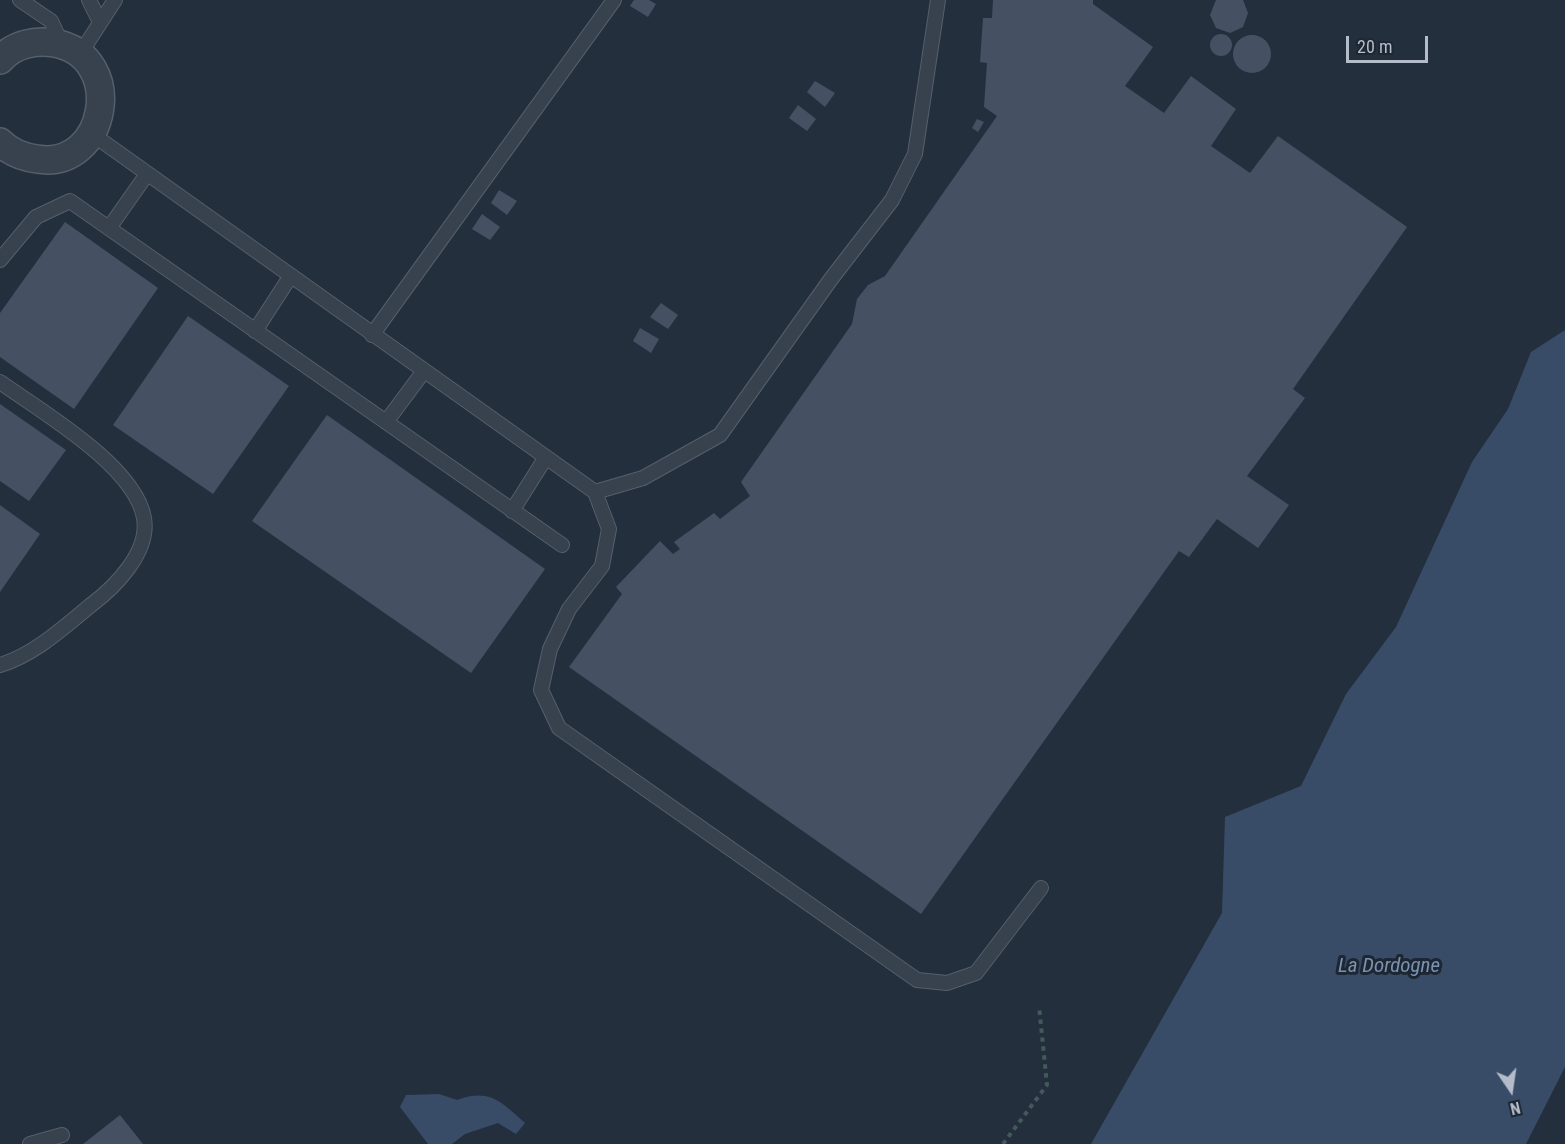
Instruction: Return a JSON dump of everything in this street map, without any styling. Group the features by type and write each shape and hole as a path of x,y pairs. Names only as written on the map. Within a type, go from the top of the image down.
{"street":[{"path":"0,60 23,44 43,41 71,49 96,75 102,100 99,118 92,134 78,148 61,157 42,160 23,157 2,149"}],"lane":[{"path":"20,0 51,21 71,49 100,22 114,1"},
{"path":"89,0 100,22"},
{"path":"372,335 614,0"},
{"path":"595,492 644,478 720,435 831,279 892,200 915,154 938,0"},
{"path":"92,134 595,492 609,529 602,566 569,609 550,649 541,690 559,728 917,980 946,983 976,973 1041,888"},
{"path":"109,228 147,174"},
{"path":"0,260 36,217 70,201 561,545"},
{"path":"255,331 290,277"},
{"path":"386,422 424,371"},
{"path":"0,382 111,464 136,497 144,520 142,542 131,564 99,599 52,636 14,661 0,665"},
{"path":"512,511 546,457"},
{"path":"30,1144 62,1135"}],"path":[{"path":"1003,1144 1047,1085 1039,1006"}],"water":[{"name":"La Dordogne","path":"1565,330 1565,1067 1526,1144 1091,1144 1222,913 1225,817 1301,786 1346,694 1396,627 1472,462 1508,409 1531,352"},
{"path":"439,1094 457,1100 487,1096 502,1103 525,1123 516,1134 498,1123 465,1134 452,1144 428,1144 400,1107 406,1095"}],"building":[{"path":"634,0 649,0 656,4 648,17 630,6"},
{"path":"993,0 1093,0 1093,4 1153,47 1125,86 1164,113 1191,76 1236,109 1211,146 1250,173 1278,136 1407,227 1293,389 1305,398 1247,476 1289,505 1258,548 1217,519 1189,557 1179,551 921,914 569,667 622,594 616,587 660,541 673,554 680,549 674,542 714,513 720,519 750,496 741,482 852,324 857,299 868,285 885,276 997,116 984,107 987,63 980,62 983,18 992,18"},
{"path":"1216,0 1243,0 1248,13 1243,27 1230,33 1216,28 1210,15"},
{"path":"1221,34 1229,37 1232,45 1229,53 1221,56 1213,53 1210,45 1213,37"},
{"path":"1252,35 1266,40 1271,54 1266,68 1252,73 1238,68 1233,54 1238,40"},
{"path":"815,81 835,93 825,107 807,92"},
{"path":"798,105 816,119 807,131 789,118"},
{"path":"977,119 984,122 978,132 972,128"},
{"path":"499,190 517,201 507,215 491,203"},
{"path":"482,214 500,227 490,240 472,229"},
{"path":"65,222 158,288 74,409 0,357 0,313"},
{"path":"661,303 678,315 668,329 650,317"},
{"path":"188,316 289,386 213,494 113,425"},
{"path":"640,328 659,339 651,353 633,341"},
{"path":"0,404 66,450 29,501 0,481"},
{"path":"327,415 545,569 471,673 252,521"},
{"path":"0,505 40,534 0,592"},
{"path":"120,1115 143,1144 83,1144"}]}
